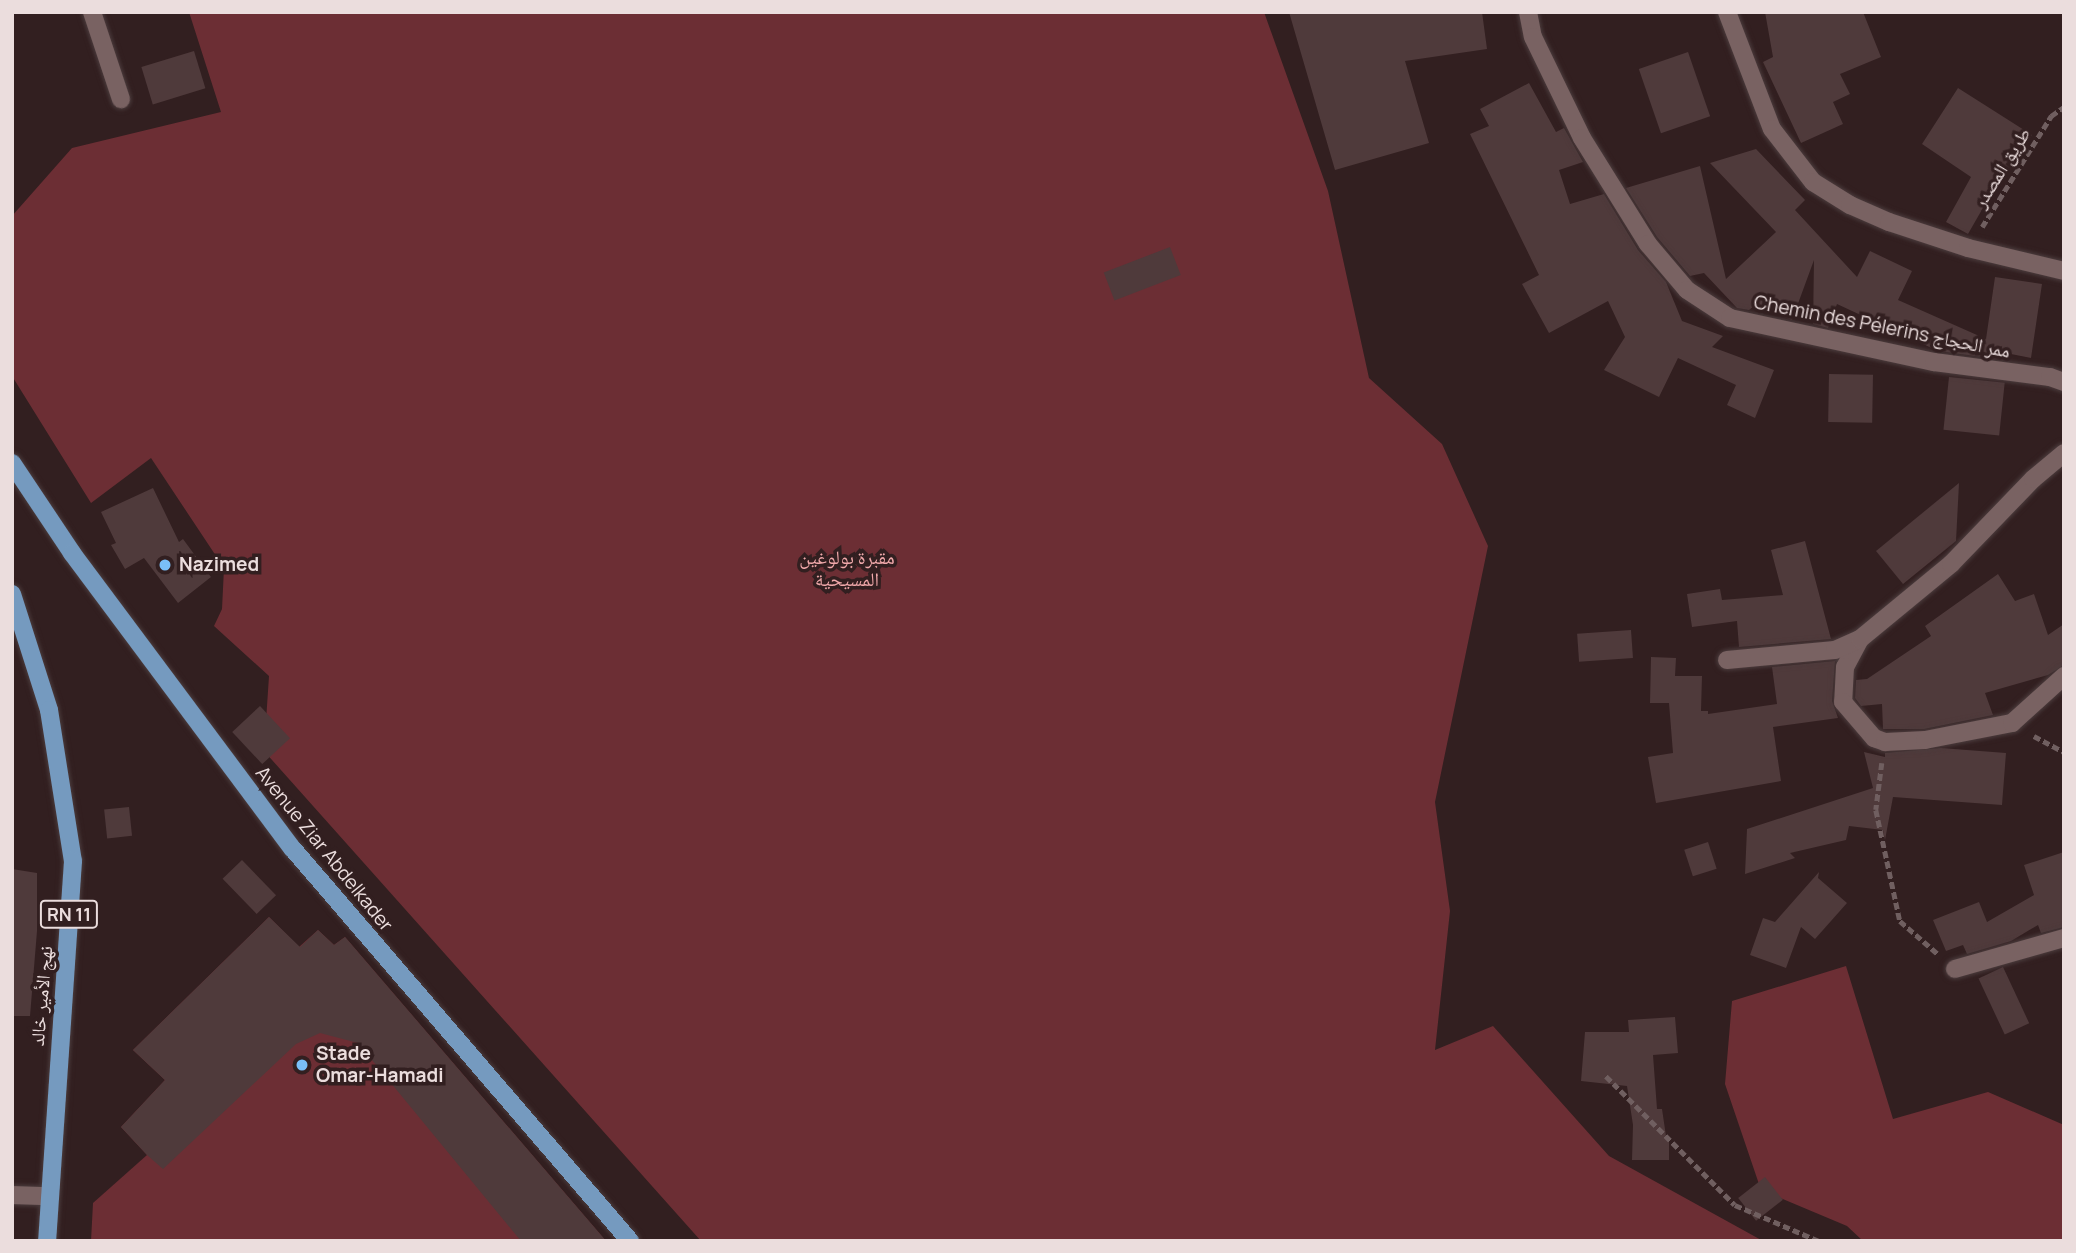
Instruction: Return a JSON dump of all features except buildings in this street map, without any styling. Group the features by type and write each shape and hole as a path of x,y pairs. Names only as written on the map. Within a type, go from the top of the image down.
{"main road":[{"name":"Avenue Ziar Abdelkader","path":"12,463 72,553 293,849 630,1241"},
{"name":"نهج الأمير خالد","path":"12,594 49,710 73,861 47,1241"}],"street":[{"path":"92,12 121,99"},
{"name":"Chemin des Pélerins ممر الحجاج","path":"1528,12 1533,37 1582,138 1648,244 1687,290 1730,318 1934,362 2050,377 2064,382"},
{"path":"1727,12 1772,129 1813,181 1850,205 1879,218 1968,248 2064,271"},
{"path":"1727,660 1835,650 1860,639 1951,564 2034,479 2064,453"},
{"path":"1860,639 1845,667 1843,702 1874,738 1885,742 1925,740 2012,723 2064,676"},
{"path":"1955,969 2064,938"},
{"path":"12,1195 48,1196"}],"path":[{"name":"طريق المصدر","path":"1968,248 2051,116 2064,107"},
{"path":"2012,723 2064,752"},
{"path":"1885,742 1876,810 1900,921 1955,969"},
{"path":"1606,1076 1735,1205 1819,1241"}],"green space":[{"name":"مقبرة بولوغين المسيحية","path":"189,12 1264,12 1328,191 1369,378 1442,444 1488,546 1435,802 1450,911 1435,1050 1493,1026 1609,1156 1763,1241 701,1241 264,751 269,676 214,626 222,609 224,568 151,458 91,503 12,376 12,216 72,148 221,112"},
{"name":"Stade Omar-Hamadi","path":"269,917 299,947 318,930 334,945 345,937 606,1241 91,1241 93,1203 147,1155 121,1127 165,1080 133,1050"},
{"path":"1846,966 1893,1119 1988,1092 2064,1125 2064,1241 1863,1241 1847,1226 1761,1190 1725,1084 1732,1001"}],"place":[{"name":"Nazimed","path":"165,565"},
{"name":"Stade Omar-Hamadi","path":"302,1065"}]}
